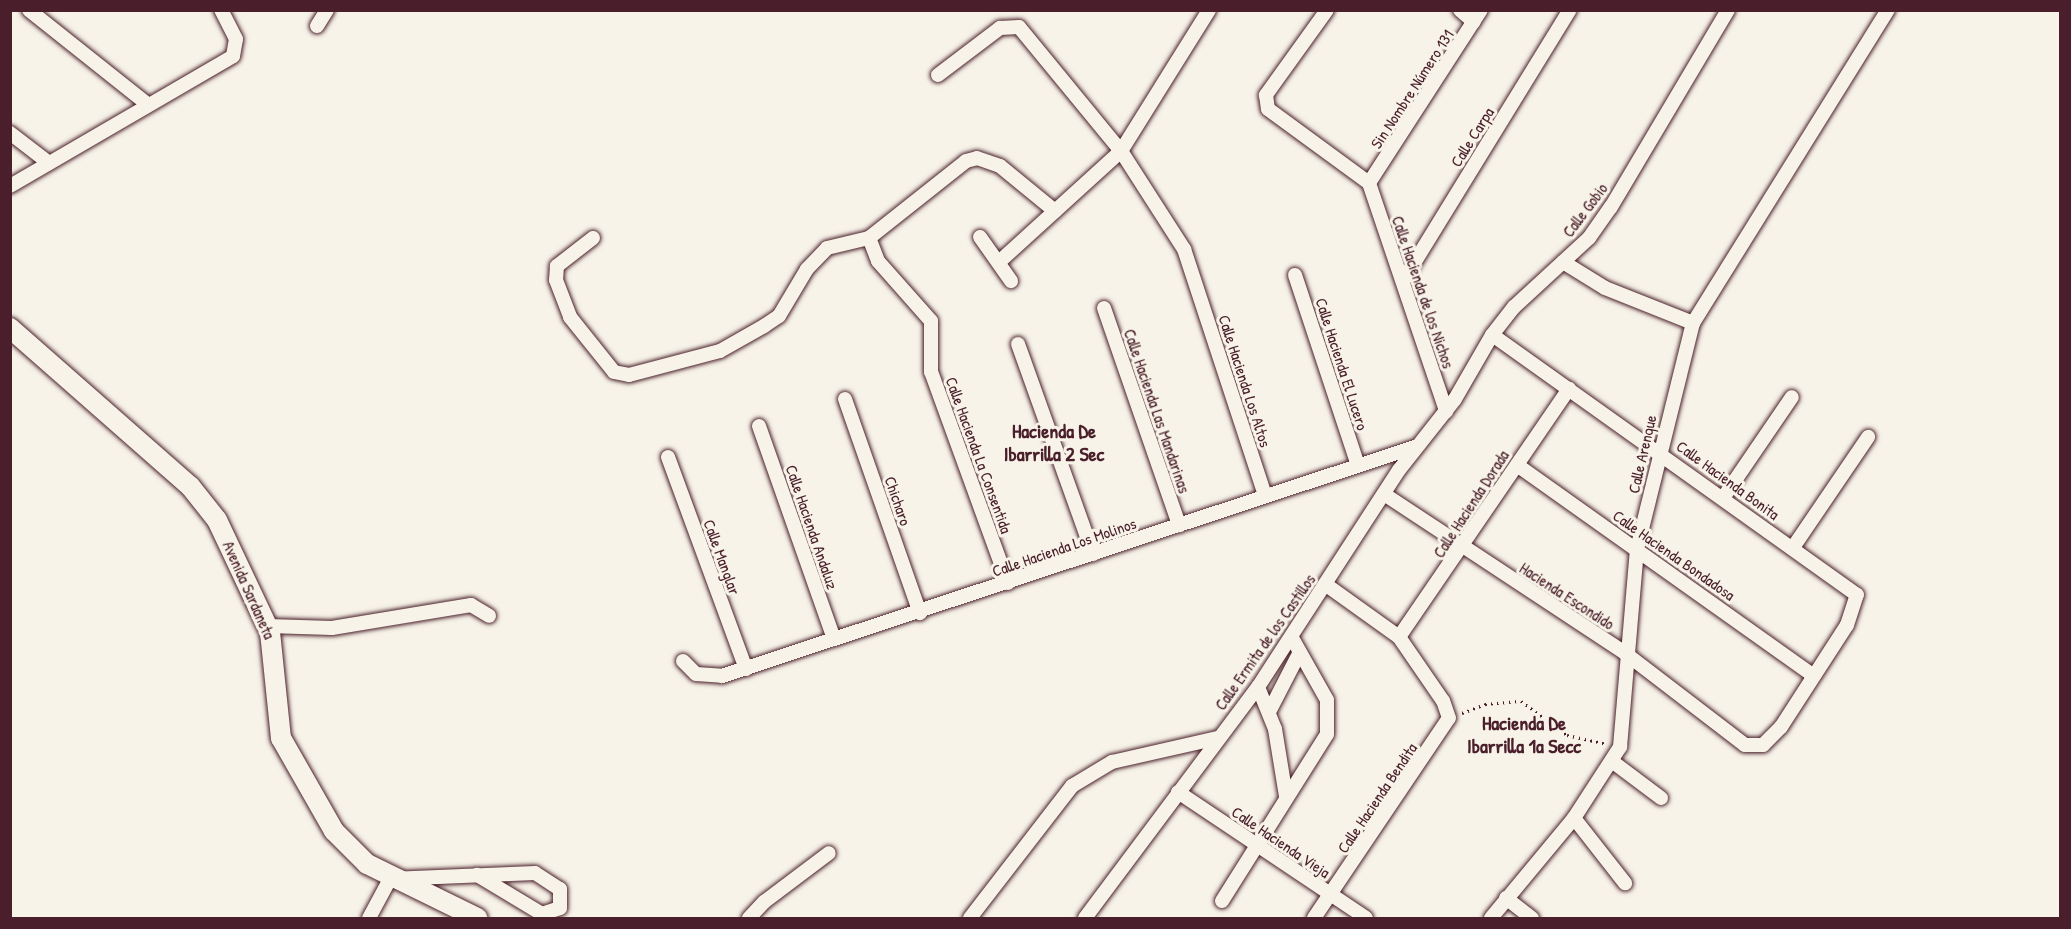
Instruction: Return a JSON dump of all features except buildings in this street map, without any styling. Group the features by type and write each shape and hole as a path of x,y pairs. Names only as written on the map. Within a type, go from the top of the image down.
{"street":[{"path":"29,10 147,104"},
{"path":"10,186 147,104 233,56 236,39 221,10"},
{"path":"317,26 327,10"},
{"path":"999,262 1055,211 1099,176 1121,151 1209,10"},
{"path":"1327,10 1266,95 1268,109 1369,183"},
{"path":"1460,10 1478,16"},
{"name":"Calle Carpa","path":"1403,281 1570,10"},
{"name":"Calle Gobio","path":"1446,411 1492,335 1563,262 1611,207 1728,10"},
{"name":"Calle Arenque","path":"1491,918 1574,818 1613,762 1620,747 1626,653 1637,549 1659,450 1693,323 1888,10"},
{"name":"Sin Nombre Número 131","path":"1369,183 1478,16"},
{"name":"Calle Hacienda Los Altos","path":"938,75 999,28 1018,27 1121,151 1178,238 1265,495"},
{"path":"10,133 49,163"},
{"path":"593,238 556,266 556,280 570,317 614,372 629,375 720,351 764,326 779,316 807,269 827,248 870,238 966,161 977,158 1000,166 1055,211"},
{"name":"Calle Hacienda de los Nichos","path":"1369,183 1446,411"},
{"path":"980,237 1011,281"},
{"name":"Calle Hacienda La Consentida","path":"870,238 878,261 931,321 931,372 1008,583"},
{"path":"1563,262 1605,288 1693,323"},
{"name":"Calle Hacienda El Lucero","path":"1295,275 1357,463"},
{"name":"Calle Hacienda Las Mandarinas","path":"1104,308 1179,525"},
{"name":"Avenida Sardaneta","path":"10,328 190,486 218,520 268,626 276,658 275,713 280,738 334,831 366,864 390,879 477,918"},
{"name":"Calle Hacienda Bonita","path":"1492,335 1659,450 1855,592"},
{"path":"1018,344 1093,554"},
{"name":"Calle Hacienda Dorada","path":"1399,637 1462,549 1569,388"},
{"path":"1723,498 1792,398"},
{"name":"Chicharo","path":"845,399 920,613"},
{"name":"Calle Ermita de los Castillos","path":"1085,918 1258,687 1415,447 1446,411"},
{"name":"Calle Hacienda Andaluz","path":"759,426 834,639"},
{"path":"1794,546 1868,437"},
{"name":"Calle Hacienda Los Molinos","path":"683,661 696,674 722,676 746,669 920,613 1357,463 1415,447"},
{"name":"Calle Manglar","path":"668,457 746,669"},
{"name":"Calle Hacienda Bondadosa","path":"1517,465 1811,674"},
{"name":"Hacienda Escondido","path":"1384,494 1462,549 1626,653 1726,734 1745,745 1763,745 1781,727 1811,674 1847,625 1858,603 1855,592"},
{"path":"1325,584 1399,637 1443,701 1449,718"},
{"path":"268,626 332,628 471,605 489,616"},
{"path":"1222,901 1327,734 1327,700 1292,638"},
{"path":"1270,710 1300,652"},
{"path":"1258,687 1270,710 1286,796"},
{"name":"Calle Hacienda Bendita","path":"1314,918 1332,896 1449,718"},
{"path":"970,918 1055,806 1081,779 1112,762 1218,738"},
{"path":"1613,762 1661,798"},
{"name":"Calle Hacienda Vieja","path":"1178,792 1366,918"},
{"path":"1574,818 1625,883"},
{"path":"749,918 764,902 829,853"},
{"path":"369,918 390,879 477,875 535,873 560,889 560,908 542,915 477,875"},
{"path":"1506,898 1532,918"}],"path":[{"path":"1449,718 1485,704 1521,701 1567,735 1620,747"}],"district":[{"name":"Hacienda De Ibarrilla 2 Sec","path":"1054,442"},
{"name":"Hacienda De Ibarrilla 1a Secc","path":"1524,734"}]}
